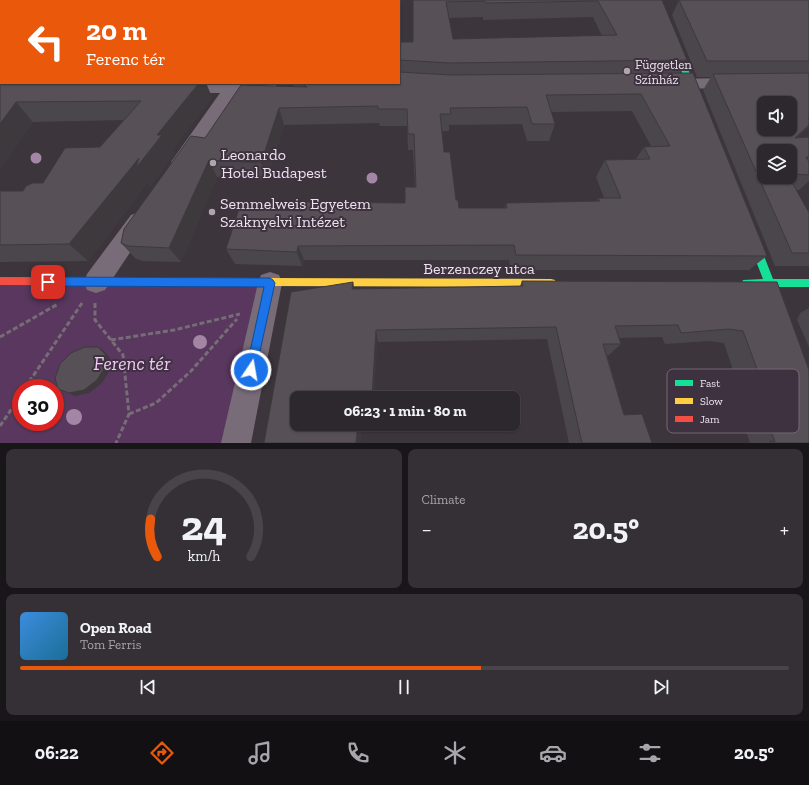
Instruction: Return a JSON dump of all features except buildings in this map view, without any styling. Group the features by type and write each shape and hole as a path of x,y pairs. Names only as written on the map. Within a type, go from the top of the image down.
{"street":[{"path":"657,0 702,113"},
{"path":"651,84 754,83"},
{"path":"169,179 235,86"},
{"path":"162,88 235,86 286,88"},
{"path":"92,293 151,205"},
{"path":"746,223 778,304"},
{"path":"0,281 92,293 270,283 236,443"},
{"path":"737,282 809,283"},
{"name":"Berzenczey utca","path":"270,283 563,283"}],"path":[{"path":"92,293 95,320 123,355 129,414 116,443"},
{"path":"32,379 92,293"},
{"path":"0,337 61,302"},
{"path":"111,340 174,330 243,313 191,371 156,403 129,414"},
{"path":"0,426 12,408"}],"green space":[{"name":"Ferenc tér","path":"0,281 270,283 236,443 0,443"}],"traffic: fast":[{"path":"657,0 697,101"},
{"path":"750,233 774,294"},
{"path":"747,283 809,283"}],"traffic: slow":[{"path":"265,282 551,283"}],"traffic: jam":[{"path":"0,281 265,282"}],"place":[{"name":"Független Színház","path":"627,71"},
{"name":"Leonardo Hotel Budapest","path":"213,163"},
{"name":"Semmelweis Egyetem Szaknyelvi Intézet","path":"212,212"}],"route":[{"path":"48,282 270,283 251,370"}]}
